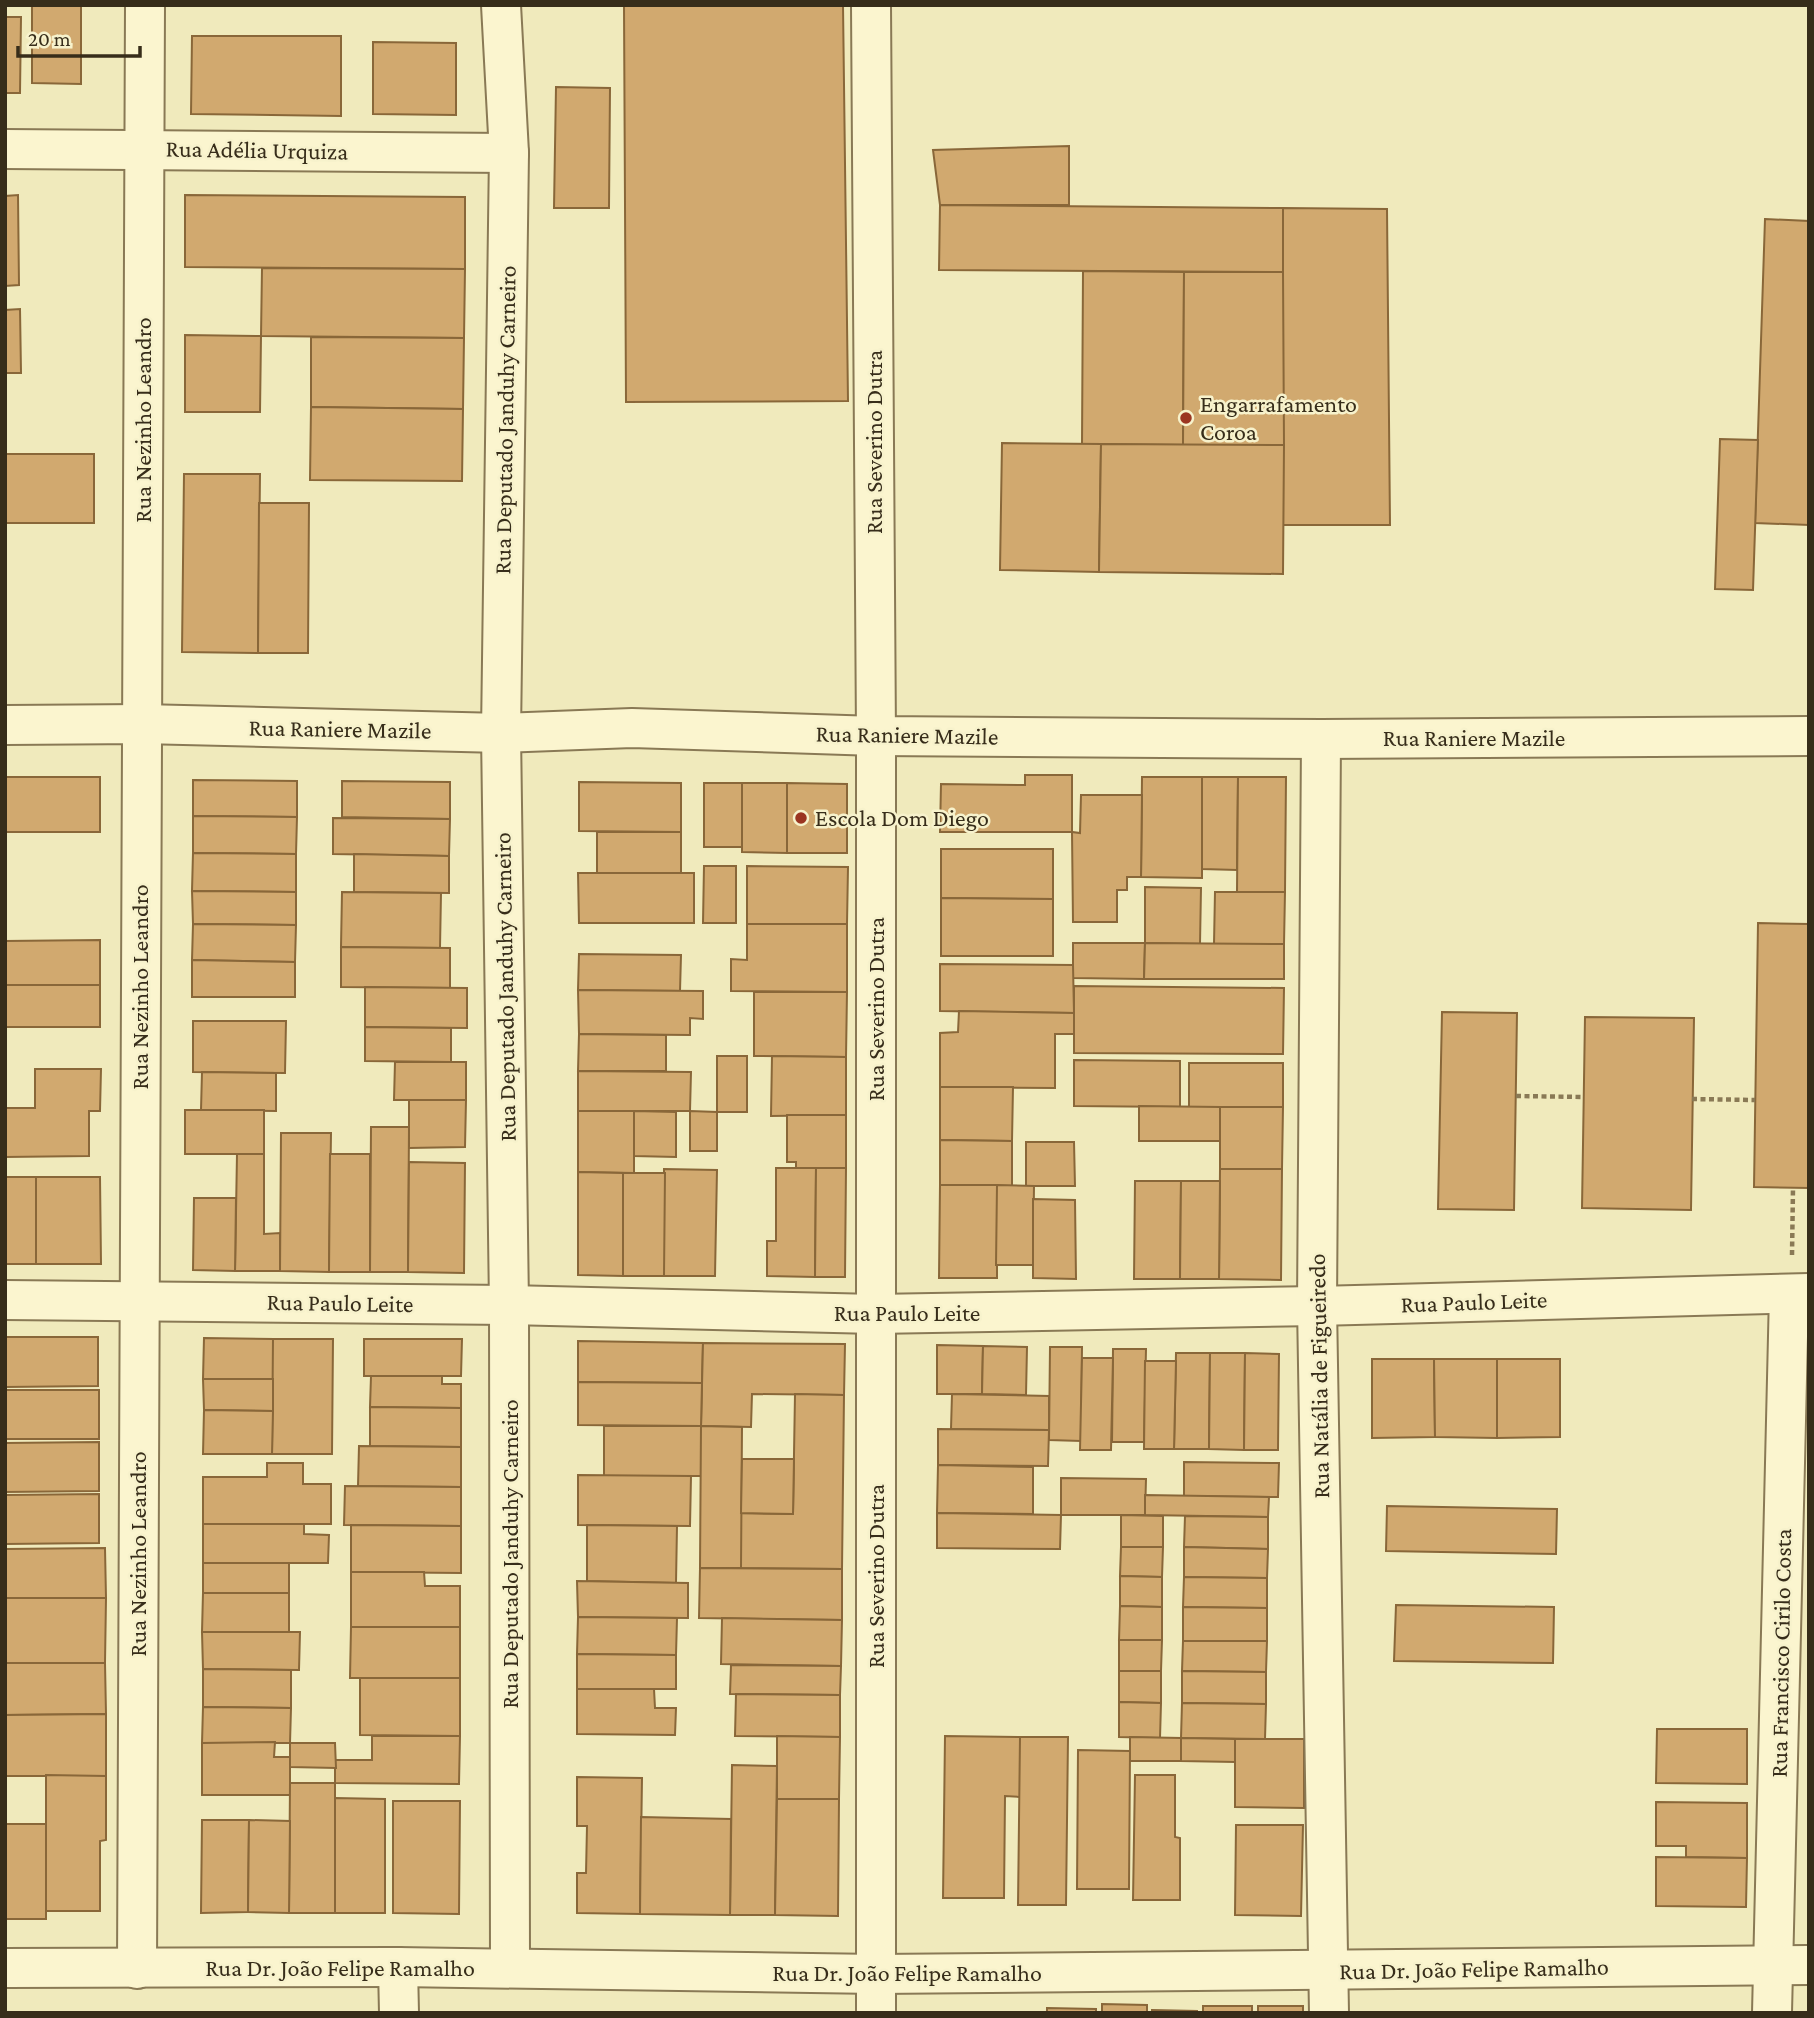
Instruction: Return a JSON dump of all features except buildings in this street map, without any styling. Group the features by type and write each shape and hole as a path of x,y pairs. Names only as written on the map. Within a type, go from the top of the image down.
{"street":[{"name":"Rua Nezinho Leandro","path":"137,1969 145,5"},
{"name":"Rua Deputado Janduhy Carneiro","path":"501,5 509,153 501,733 509,1305 510,1968"},
{"name":"Rua Severino Dutra","path":"871,5 876,736 876,2013"},
{"name":"Rua Adélia Urquiza","path":"5,149 509,153"},
{"name":"Rua Raniere Mazile","path":"5,725 142,724 501,733 632,728 876,736 1321,739 1809,736"},
{"name":"Rua Natália de Figueiredo","path":"1321,739 1317,1307 1329,2013"},
{"name":"Rua Paulo Leite","path":"5,1300 509,1305 875,1314 1317,1307 1799,1294"},
{"name":"Rua Francisco Cirilo Costa","path":"1772,2013 1791,1965 1799,1294"},
{"name":"Rua Dr. João Felipe Ramalho","path":"5,1968 398,1966 877,1974 1791,1965"},
{"path":"398,1966 398,2013"}],"path":[{"path":"1516,1096 1584,1097"},
{"path":"1692,1099 1755,1100"},
{"path":"1793,1188 1799,1294"}],"place":[{"name":"Engarrafamento Coroa","path":"1186,418"},
{"name":"Escola Dom Diego","path":"801,818"}]}
